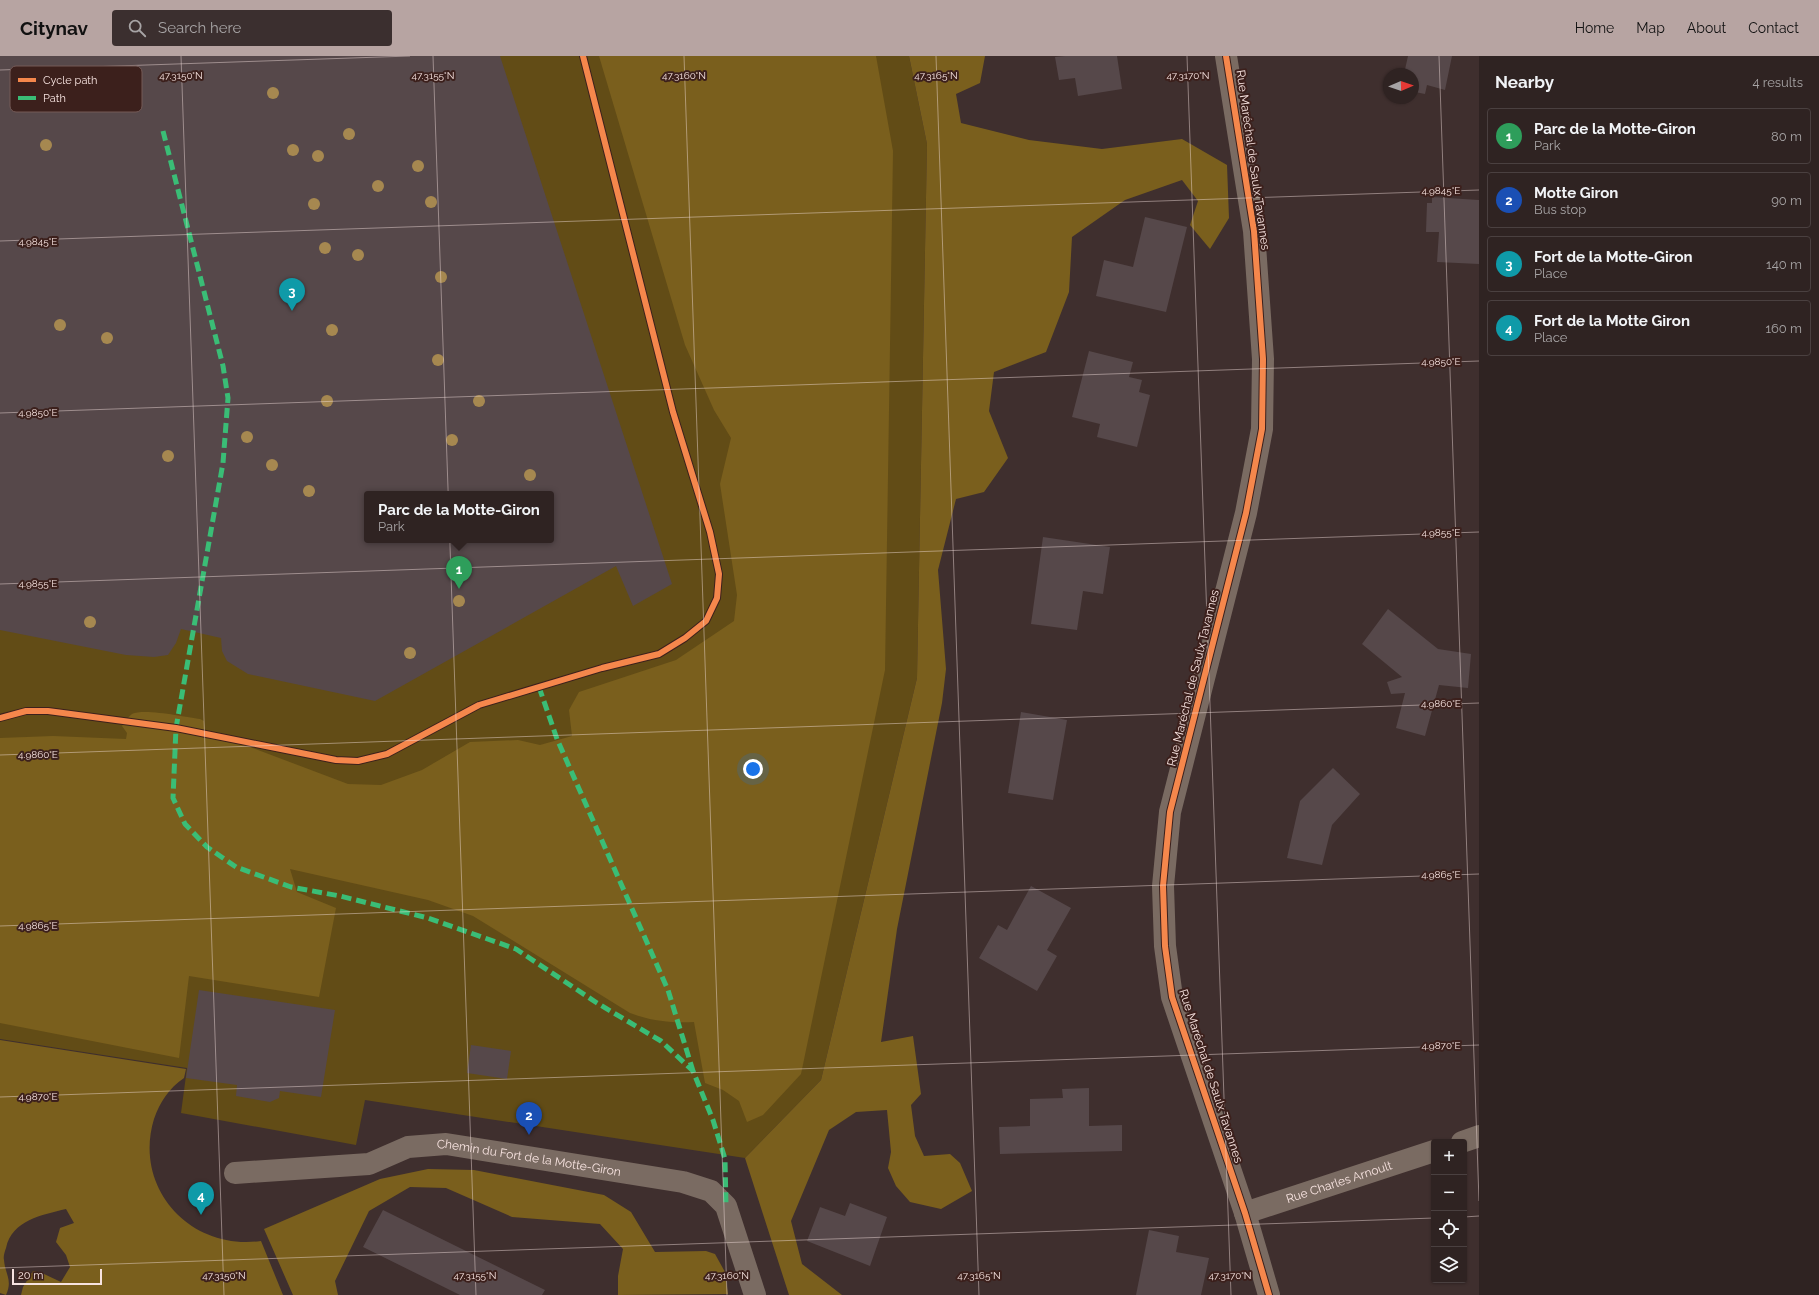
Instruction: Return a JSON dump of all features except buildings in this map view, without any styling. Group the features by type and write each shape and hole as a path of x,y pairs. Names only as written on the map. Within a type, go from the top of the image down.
{"street":[{"name":"Rue Maréchal de Saulx Tavannes","path":"1226,56 1254,231 1263,358 1262,429 1246,513 1170,812 1162,886 1165,946 1172,997 1245,1213 1269,1295"},
{"path":"1467,1140 1479,1136"},
{"name":"Chemin du Fort de la Motte-Giron","path":"234,1173 369,1164 408,1147 446,1144 683,1182 711,1191 726,1206 755,1295"},
{"name":"Rue Charles Arnoult","path":"1245,1213 1431,1152"}],"shaded area":[{"path":"0,56 909,56 927,144 917,678 821,1080 745,1158 365,1100 356,1145 181,1113 187,1068 0,1039"},
{"path":"599,56 876,56 893,151 885,670 801,1074 763,1115 747,1122 739,1101 723,1090 705,1083 694,1022 661,1021 630,1013 473,916 428,900 290,869 297,892 336,908 319,997 189,976 179,1058 0,1023 0,738 53,736 126,739 127,733 122,726 132,714 146,712 165,714 200,719 204,721 205,730 348,784 381,785 422,770 470,742 518,740 540,745 572,736 569,710 579,692 676,660 734,621 737,595 720,484 731,438 714,410 685,345"},
{"path":"909,56 985,56 980,83 956,94 961,123 1029,140 1102,149 1182,139 1227,165 1229,218 1210,249 1190,225 1198,201 1182,180 1125,200 1072,237 1069,292 1046,352 994,372 989,411 1008,458 984,492 956,499 938,570 946,669 942,703 897,929 881,1042 913,1036 921,1094 911,1105 915,1136 924,1156 950,1154 960,1163 972,1191 941,1209 910,1202 896,1186 888,1168 891,1152 887,1110 856,1112 829,1130 791,1221 802,1264 842,1295 789,1295 745,1158 821,1080 917,678 927,144"},
{"path":"0,1040 186,1069 184,1078 174,1086 166,1096 154,1119 150,1144 152,1169 160,1191 173,1210 190,1225 211,1236 235,1241 261,1241 283,1295 21,1295 23,1287 33,1271 44,1274 61,1282 70,1267 66,1255 56,1242 60,1228 74,1223 66,1209 29,1220 15,1231 9,1239 4,1255 9,1281 8,1290 6,1295 0,1293"},
{"path":"428,1169 474,1170 604,1195 631,1212 655,1252 706,1251 715,1254 725,1272 728,1294 618,1295 618,1276 623,1249 600,1224 512,1217 446,1188 410,1187 369,1211 335,1281 338,1295 293,1295 264,1229 380,1179"}],"marked path":[{"path":"163,131 223,366 228,398 223,463 176,728 173,798 185,824 207,847 236,867 291,887 340,896 428,918 516,949 597,1003 661,1041 693,1071 713,1120 725,1159 726,1206"},
{"path":"539,687 557,739 668,990 693,1071"}],"cycle path":[{"path":"0,718 26,711 48,711 176,728 336,760 358,761 387,754 479,705 602,668 659,654 685,638 706,621 717,598 719,574 710,532 673,412 583,56"},
{"path":"1226,56 1254,231 1263,359 1262,429 1246,513 1170,812 1163,886 1165,946 1172,997 1245,1213 1269,1295"}],"place":[{"name":"Fort de la Motte-Giron","path":"292,311"},
{"name":"Parc de la Motte-Giron","path":"459,589"},
{"name":"Motte Giron","path":"529,1135"},
{"name":"Fort de la Motte Giron","path":"201,1215"}]}
